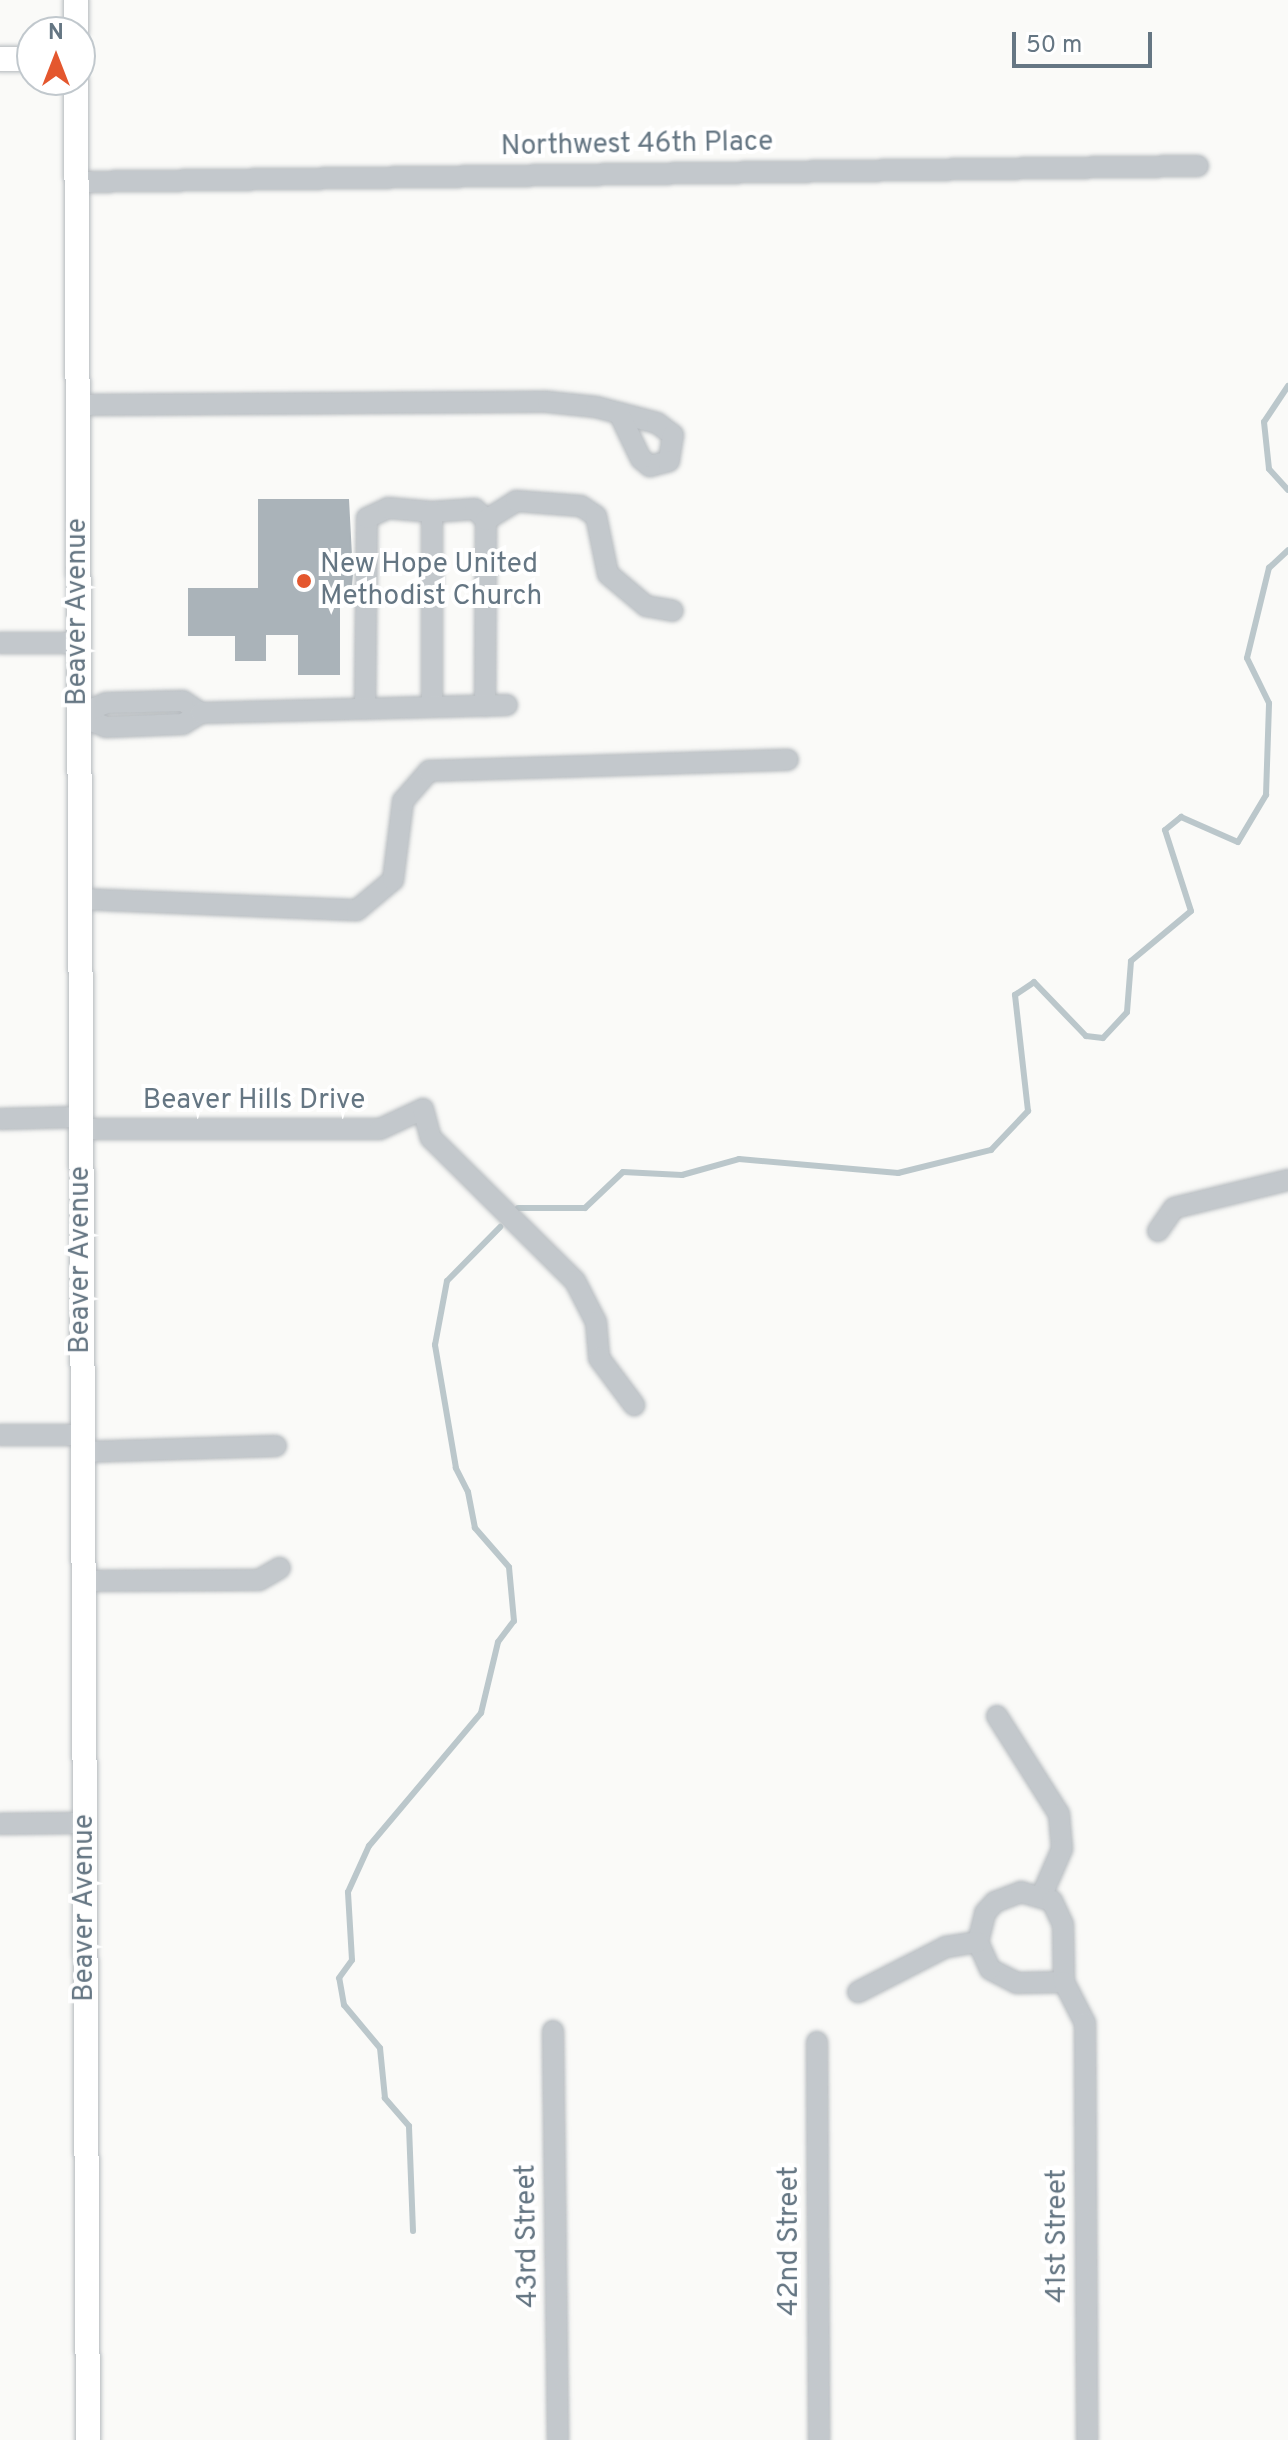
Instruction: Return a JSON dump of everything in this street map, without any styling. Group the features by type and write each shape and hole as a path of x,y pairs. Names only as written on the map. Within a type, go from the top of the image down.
{"main road":[{"name":"Beaver Avenue","path":"76,96 88,2440"}],"street":[{"name":"Northwest 46th Place","path":"77,182 1198,166"},
{"path":"77,405 548,402 619,413"},
{"path":"486,520 516,501 581,506 596,516 608,574 646,606 673,611"},
{"path":"365,709 367,518 388,508 432,512 475,509 486,520 485,706"},
{"path":"432,512 432,707"},
{"path":"0,643 78,643"},
{"path":"78,715 106,727 183,724 201,713 507,705"},
{"path":"79,899 357,910 393,880 403,801 429,771 788,760"},
{"name":"Beaver Hills Drive","path":"0,1119 380,1129 423,1109 431,1138 575,1281 596,1322 599,1358 634,1405"},
{"path":"1158,1231 1174,1208 1288,1180"},
{"path":"0,1435 83,1444 276,1446"},
{"path":"82,1581 259,1580 280,1568"},
{"path":"997,1716 1059,1814 1062,1849 1042,1895"},
{"path":"0,1824 84,1823"},
{"path":"1021,1892 1042,1895 1063,1925 1064,1982 1002,1978 982,1957 978,1942 995,1902 1021,1892"},
{"path":"858,1992 946,1947 978,1942"},
{"name":"41st Street","path":"1064,1982 1081,2007 1085,2032 1087,2440"},
{"name":"43rd Street","path":"553,2031 558,2440"},
{"name":"42nd Street","path":"817,2042 819,2440"}],"building":[{"name":"New Hope United Methodist Church","path":"258,499 349,499 353,574 351,597 340,597 340,675 298,675 298,635 266,635 266,661 235,661 235,636 188,636 188,588 258,588"}],"waterway":[{"path":"1288,386 1264,422 1269,469 1288,490"},
{"path":"518,1208 585,1208 623,1172 682,1175 739,1159 898,1173 991,1150 1028,1111 1015,995 1034,982 1086,1036 1103,1038 1127,1012 1131,961 1191,911 1165,830 1181,817 1238,842 1266,795 1269,703 1247,658 1269,568 1288,550"},
{"path":"413,2231 409,2126 385,2098 380,2048 344,2005 339,1978 352,1960 348,1892 369,1846 481,1713 498,1642 514,1621 509,1567 475,1528 468,1492 456,1468 435,1345 447,1281 500,1227"}],"place":[{"name":"New Hope United Methodist Church","path":"304,581"}]}
